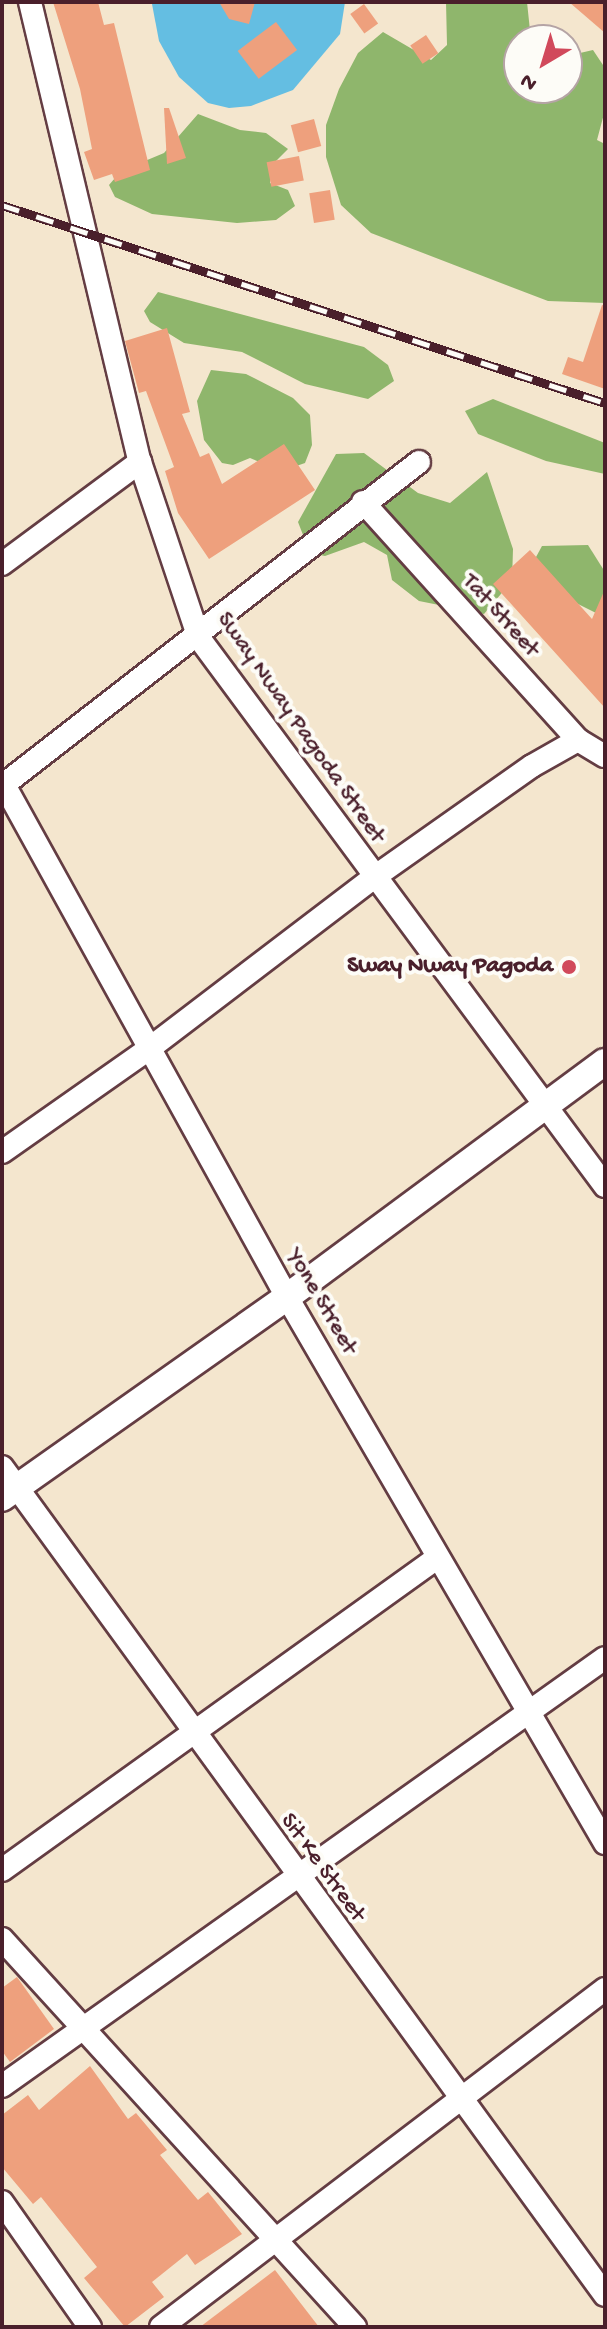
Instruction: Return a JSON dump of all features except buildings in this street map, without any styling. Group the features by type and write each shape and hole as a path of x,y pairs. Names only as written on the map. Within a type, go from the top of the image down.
{"street":[{"name":"Sway Nway Pagoda Street","path":"30,2 140,462 199,638 373,878 605,1186"},
{"path":"2,564 140,462"},
{"path":"3,784 199,638 363,502 419,462"},
{"name":"Tat Street","path":"363,502 578,740 605,756"},
{"path":"2,1152 150,1048 373,878 532,766 578,740"},
{"name":"Yone Street","path":"3,784 287,1297 605,1843"},
{"path":"7,1484 287,1297 605,1062"},
{"name":"Sit Ke Street","path":"7,1484 605,2295"},
{"path":"2,1870 437,1558"},
{"path":"2,2086 295,1876 531,1715 605,1658"},
{"path":"2,1939 355,2327"},
{"path":"161,2327 605,1989"},
{"path":"2,2202 90,2327"}],"green space":[{"path":"446,2 527,2 529,24 503,24 503,104 583,104 583,52 593,50 605,68 605,110 597,140 605,144 605,303 548,301 371,233 341,205 326,157 326,125 339,89 358,53 383,32 431,60 447,45"},
{"path":"198,114 240,130 266,133 288,149 273,164 270,183 288,190 295,206 276,220 237,223 152,214 115,197 109,185 121,171 164,153"},
{"path":"158,292 364,347 388,365 394,381 368,399 305,384 242,352 184,343 150,322 144,311"},
{"path":"211,370 246,374 293,398 310,415 312,445 305,463 282,471 250,458 233,465 222,463 204,440 197,401"},
{"path":"493,399 605,443 605,474 546,461 478,434 465,411"},
{"path":"364,453 418,493 450,503 487,472 513,549 512,581 484,614 419,601 392,580 387,555 364,542 325,556 310,553 298,522 336,454"},
{"path":"588,545 605,572 604,617 568,599 529,570 542,546"}],"water":[{"path":"345,2 340,34 293,90 251,106 229,108 208,103 179,77 159,41 152,4"}],"railway":[{"path":"2,205 605,403"}],"place":[{"name":"Sway Nway Pagoda","path":"569,967"}]}
